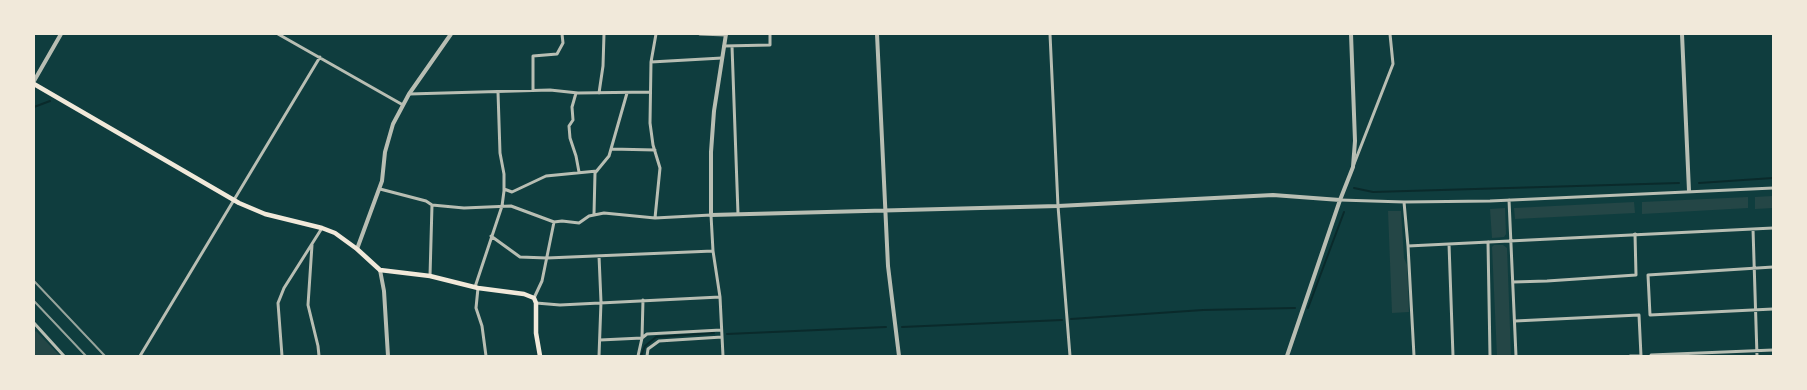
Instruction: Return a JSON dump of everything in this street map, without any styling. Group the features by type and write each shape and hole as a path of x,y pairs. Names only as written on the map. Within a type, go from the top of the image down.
{"main road":[{"path":"34,83 233,200 273,217 322,228 335,233 357,248 380,270 430,276 476,287 524,294 535,301 536,333 540,356"}],"street":[{"path":"34,83 60,34"},
{"path":"278,34 403,105"},
{"path":"357,248 380,189 385,152 393,124 409,94 452,34"},
{"path":"533,90 533,56 557,54 562,43 562,34"},
{"path":"599,93 603,66 604,34"},
{"path":"655,218 660,168 650,124 650,92 651,62 656,34"},
{"path":"700,34 726,34 714,111 711,152 713,251 720,297 723,356"},
{"path":"724,46 770,45 770,34"},
{"path":"878,34 884,210 888,266 899,356"},
{"path":"1050,34 1058,206 1070,356"},
{"path":"1351,34 1356,141 1353,167"},
{"path":"1287,356 1340,200 1393,64 1390,34"},
{"path":"1682,34 1689,191"},
{"path":"732,46 738,214"},
{"path":"140,356 320,57"},
{"path":"651,62 722,58"},
{"path":"409,94 533,90 599,93 650,92"},
{"path":"486,356 482,326 476,308 476,287 502,206 504,190 504,174 500,153 498,92"},
{"path":"576,92 572,108 573,120 569,126 578,172"},
{"path":"594,214 594,184 597,171 609,156 627,93"},
{"path":"611,149 655,150"},
{"path":"504,190 512,192 546,176 597,171"},
{"path":"380,189 432,205 464,208 511,206 554,222 579,223 594,214 604,213 655,218 738,214 1058,206 1273,195 1404,202 1508,200 1773,188"},
{"path":"1508,200 1512,242 1516,356"},
{"path":"1404,202 1414,356"},
{"path":"430,276 432,205"},
{"path":"554,222 542,282 535,301 560,305 720,297"},
{"path":"282,356 278,303 284,288 322,228"},
{"path":"1753,228 1757,356"},
{"path":"1408,246 1773,228"},
{"path":"1513,282 1636,275 1635,234"},
{"path":"491,236 520,257 547,258 713,251"},
{"path":"1488,242 1490,356"},
{"path":"312,244 308,305 320,356"},
{"path":"1449,244 1453,356"},
{"path":"598,356 601,302 599,256"},
{"path":"1773,267 1648,275 1650,314 1773,309"},
{"path":"380,270 384,290 388,356"},
{"path":"638,356 642,338 643,300"},
{"path":"1515,321 1639,315 1641,356 1630,356"},
{"path":"34,323 64,356"},
{"path":"600,340 642,338 652,333 721,330"},
{"path":"647,356 648,349 659,341 722,337"},
{"path":"1651,356 1773,350"}],"shaded area":[{"path":"1773,196 1773,208 1755,209 1755,197"},
{"path":"1748,197 1748,208 1642,214 1642,202"},
{"path":"1634,202 1635,213 1515,219 1514,208"},
{"path":"1505,208 1506,234 1504,237 1492,238 1490,209"},
{"path":"1388,211 1401,211 1404,258 1407,265 1409,312 1392,313"},
{"path":"1494,245 1503,245 1507,248 1511,356 1497,356 1492,247"},
{"path":"36,331 60,356 34,356 34,333"}],"waterway":[{"path":"34,107 50,101"},
{"path":"1699,183 1773,178"},
{"path":"1354,188 1373,192 1679,183"},
{"path":"1308,308 1344,212"},
{"path":"1071,319 1203,310 1295,308"},
{"path":"902,327 1062,320"},
{"path":"727,334 886,327"},
{"path":"641,356 645,346 656,337 714,333"}],"railway":[{"path":"34,281 105,356"},
{"path":"34,301 86,356"}]}
